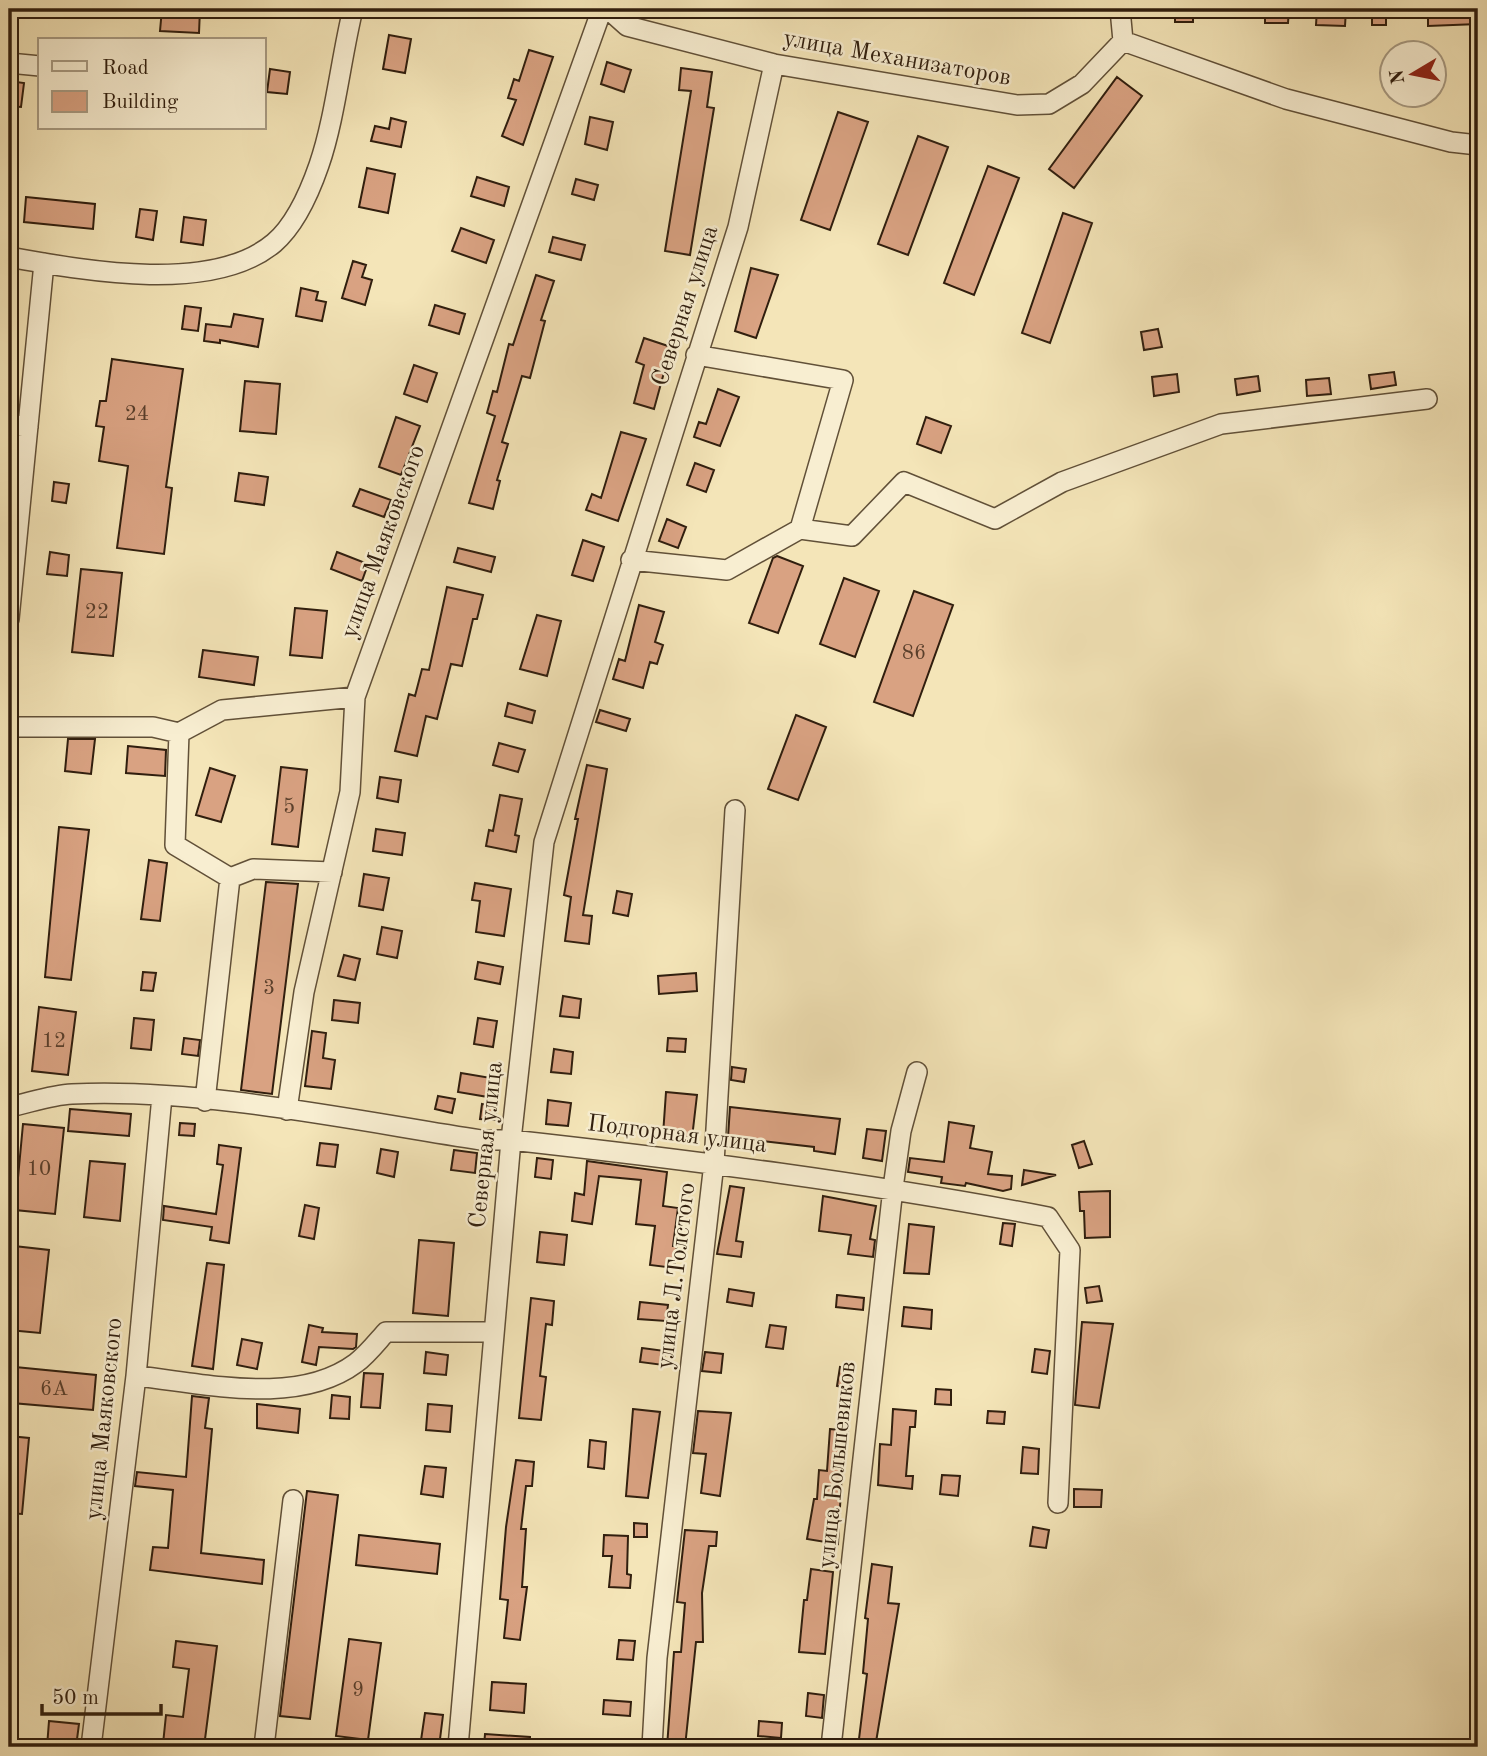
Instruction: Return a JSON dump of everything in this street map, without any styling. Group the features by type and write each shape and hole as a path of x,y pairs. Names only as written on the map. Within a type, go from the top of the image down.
{"street":[{"path":"9,257 149,274 200,271 243,261 275,243 300,208 320,164 354,9"},
{"name":"улица Маяковского","path":"287,1110 304,992 350,792 355,698 602,9"},
{"name":"улица Механизаторов","path":"608,9 627,26 774,64 1017,105 1049,104 1083,83 1123,41"},
{"path":"1120,9 1123,41 1286,99 1451,142 1478,145"},
{"path":"9,63 38,66"},
{"name":"Северная улица","path":"458,1747 511,1140 544,842 738,227 774,64"},
{"path":"9,619 19,426 44,263"},
{"path":"696,355 843,380 800,529"},
{"path":"631,560 727,570 800,529 852,536 905,482 995,519 1062,482 1221,424 1427,399"},
{"path":"9,727 153,727 179,733 222,709 355,698"},
{"path":"179,733 175,845 230,878"},
{"name":"улица Л.Толстого","path":"652,1747 657,1658 715,1163 735,810"},
{"path":"230,878 253,869 332,872"},
{"path":"205,1101 230,878"},
{"name":"улица Большевиков","path":"831,1747 893,1188 901,1131 917,1072"},
{"name":"Подгорная улица","path":"9,1107 69,1094 162,1096 287,1110 481,1140 511,1140 715,1163 893,1188 1048,1217 1070,1250 1058,1503"},
{"name":"улица Маяковского","path":"91,1747 136,1376 162,1096"},
{"path":"136,1376 272,1390 316,1385 356,1363 386,1332 494,1332"},
{"path":"264,1747 293,1500"}],"building":[{"path":"162,9 200,9 199,33 160,31"},
{"path":"1175,9 1193,9 1193,22 1175,22"},
{"path":"1265,9 1289,9 1288,23 1265,23"},
{"path":"1317,9 1346,9 1345,26 1316,25"},
{"path":"1372,9 1386,9 1386,25 1372,25"},
{"path":"1428,9 1478,9 1478,24 1428,26"},
{"path":"389,35 411,39 405,73 383,69"},
{"path":"529,50 553,57 523,145 502,136 516,100 508,98 514,79 519,81"},
{"path":"607,62 631,70 624,92 601,84"},
{"path":"681,68 712,72 707,107 714,108 690,255 665,251 691,91 679,90"},
{"path":"270,69 290,72 287,94 267,92"},
{"path":"1117,77 1142,96 1074,188 1049,169"},
{"path":"9,81 24,83 21,107 9,106"},
{"path":"838,112 868,122 830,230 801,220"},
{"path":"590,117 613,122 607,150 585,144"},
{"path":"391,118 406,122 401,147 371,141 375,126 389,129"},
{"path":"918,136 948,147 908,255 878,244"},
{"path":"988,166 1019,178 974,295 944,283"},
{"path":"367,168 395,174 388,213 359,207"},
{"path":"477,177 509,187 504,206 471,196"},
{"path":"576,179 598,185 594,200 572,194"},
{"path":"26,197 95,204 93,229 24,222"},
{"path":"140,209 157,211 153,240 136,237"},
{"path":"1063,213 1092,223 1050,343 1022,333"},
{"path":"184,217 206,220 203,245 181,242"},
{"path":"461,228 494,240 486,263 452,251"},
{"path":"553,237 585,245 581,260 549,252"},
{"path":"353,261 366,265 362,277 372,280 365,305 342,298"},
{"path":"751,268 778,275 756,338 735,331"},
{"path":"536,275 554,281 541,320 545,321 530,378 522,376 502,442 508,444 497,480 500,481 493,509 469,503 495,416 487,413 493,391 497,392 509,344 513,345"},
{"path":"301,288 318,292 316,300 326,302 322,321 296,316"},
{"path":"435,305 465,314 459,334 429,325"},
{"path":"185,306 201,308 198,331 182,329"},
{"path":"234,314 263,319 258,347 220,340 220,343 204,341 206,324 231,327"},
{"path":"1158,329 1162,347 1144,350 1141,332"},
{"path":"644,338 671,347 654,409 634,403 644,365 636,362"},
{"path":"112,359 183,369 166,487 172,488 164,554 117,548 128,466 99,461 104,427 96,426 100,401 106,401"},
{"path":"414,365 437,373 427,402 404,394"},
{"path":"1394,372 1396,385 1371,389 1369,375"},
{"path":"1177,374 1179,392 1154,396 1152,377"},
{"path":"1258,376 1260,391 1237,395 1235,379"},
{"path":"1329,378 1331,394 1307,396 1306,380"},
{"path":"245,381 280,384 276,434 240,431"},
{"path":"718,389 739,397 720,446 694,437 699,422 706,424"},
{"path":"396,417 420,426 401,475 379,467"},
{"path":"926,417 951,426 941,453 917,444"},
{"path":"621,432 646,439 618,521 586,510 592,494 601,498"},
{"path":"695,463 714,470 706,492 687,485"},
{"path":"239,473 268,477 264,505 235,501"},
{"path":"54,482 69,484 66,503 52,501"},
{"path":"360,489 391,500 384,517 353,506"},
{"path":"667,519 686,527 678,548 659,541"},
{"path":"583,540 604,547 593,581 572,575"},
{"path":"458,548 495,557 491,572 454,562"},
{"path":"50,552 69,555 67,576 47,574"},
{"path":"337,552 368,564 362,581 331,569"},
{"path":"777,556 803,566 778,633 749,623 773,558"},
{"path":"81,569 122,573 113,656 72,652"},
{"path":"844,578 879,591 855,657 820,644"},
{"path":"447,587 483,595 477,619 473,619 462,666 451,664 437,719 426,716 417,756 395,751 409,694 415,696 422,669 429,670"},
{"path":"914,591 953,605 913,716 874,702"},
{"path":"639,605 664,612 655,642 663,645 657,664 650,662 643,688 613,679 619,659 625,661"},
{"path":"295,608 327,611 322,658 290,655"},
{"path":"537,615 561,621 547,676 520,669"},
{"path":"203,650 258,657 254,685 199,677"},
{"path":"508,703 535,711 532,723 505,716"},
{"path":"600,710 630,719 626,731 596,722"},
{"path":"796,715 826,727 798,800 768,789"},
{"path":"68,739 95,739 91,774 65,771"},
{"path":"499,743 525,750 518,772 493,765"},
{"path":"128,746 166,750 165,776 126,773"},
{"path":"587,765 607,769 583,915 592,916 589,944 565,941 571,897 564,895 578,819 575,819"},
{"path":"281,767 307,770 298,847 272,844"},
{"path":"210,768 235,776 221,822 196,815"},
{"path":"380,777 401,780 398,802 377,798"},
{"path":"500,795 522,799 515,835 519,836 516,852 486,846 489,830 493,831"},
{"path":"59,827 89,830 71,980 45,977"},
{"path":"376,829 405,833 402,855 373,851"},
{"path":"149,860 167,863 160,921 141,919"},
{"path":"364,874 389,878 383,910 359,906"},
{"path":"266,882 298,884 272,1094 241,1090"},
{"path":"475,883 511,889 504,936 476,932 480,901 472,900"},
{"path":"617,891 632,894 628,916 613,913"},
{"path":"382,927 402,931 397,958 377,954"},
{"path":"344,955 360,959 355,980 338,976"},
{"path":"478,962 503,967 500,984 475,979"},
{"path":"143,972 156,973 153,991 141,990"},
{"path":"696,973 697,991 659,994 658,976"},
{"path":"563,996 581,999 579,1018 560,1016"},
{"path":"334,1000 360,1003 358,1023 332,1020"},
{"path":"39,1007 76,1012 68,1075 32,1071"},
{"path":"134,1018 154,1020 151,1050 131,1048"},
{"path":"478,1018 497,1021 493,1047 474,1044"},
{"path":"312,1031 326,1033 323,1058 335,1060 331,1089 305,1086"},
{"path":"184,1038 200,1040 198,1056 182,1054"},
{"path":"668,1038 686,1039 685,1052 667,1051"},
{"path":"554,1049 573,1052 571,1074 551,1072"},
{"path":"732,1067 746,1069 744,1082 731,1080"},
{"path":"461,1073 491,1078 488,1097 458,1092"},
{"path":"666,1092 697,1095 692,1138 663,1135"},
{"path":"438,1096 455,1099 452,1113 435,1109"},
{"path":"548,1100 571,1103 568,1126 546,1124"},
{"path":"482,1104 496,1106 495,1120 480,1119"},
{"path":"730,1107 840,1119 835,1154 814,1151 814,1147 728,1137"},
{"path":"70,1109 131,1114 129,1136 68,1131"},
{"path":"949,1122 974,1126 970,1148 992,1152 988,1174 1012,1176 1011,1189 1003,1191 966,1183 965,1186 941,1183 942,1177 908,1172 910,1158 944,1162"},
{"path":"180,1123 195,1124 194,1136 179,1135"},
{"path":"23,1124 64,1128 55,1214 15,1210"},
{"path":"867,1129 886,1131 882,1161 863,1158"},
{"path":"1084,1141 1092,1164 1079,1168 1072,1145"},
{"path":"320,1143 338,1145 335,1167 317,1165"},
{"path":"219,1145 241,1148 229,1243 210,1240 212,1227 163,1220 164,1206 216,1214 223,1165 217,1164"},
{"path":"381,1149 398,1152 394,1177 377,1173"},
{"path":"454,1150 477,1153 475,1173 451,1170"},
{"path":"537,1158 553,1160 551,1179 535,1177"},
{"path":"90,1161 125,1164 120,1221 84,1217"},
{"path":"587,1161 667,1172 663,1206 678,1208 673,1246 677,1246 674,1268 650,1265 655,1226 636,1224 641,1180 599,1176 592,1224 572,1221 575,1193 584,1195"},
{"path":"1024,1170 1056,1175 1022,1185"},
{"path":"730,1186 744,1188 736,1241 743,1242 741,1257 717,1254"},
{"path":"1110,1191 1110,1237 1085,1238 1084,1211 1080,1211 1079,1192"},
{"path":"823,1196 876,1206 870,1239 875,1240 873,1257 848,1254 851,1235 819,1231"},
{"path":"305,1205 319,1208 314,1239 299,1236"},
{"path":"1003,1223 1015,1224 1012,1246 1000,1244"},
{"path":"909,1224 934,1227 929,1274 904,1273"},
{"path":"540,1232 567,1235 564,1265 537,1262"},
{"path":"419,1240 454,1243 448,1316 413,1313"},
{"path":"14,1246 49,1250 40,1333 9,1330"},
{"path":"207,1263 224,1265 213,1369 192,1366"},
{"path":"1099,1286 1102,1301 1087,1303 1085,1288"},
{"path":"729,1289 754,1293 752,1306 727,1302"},
{"path":"837,1295 864,1298 863,1310 836,1307"},
{"path":"531,1298 554,1301 552,1325 546,1324 540,1376 546,1377 541,1420 519,1418"},
{"path":"640,1302 668,1305 666,1321 638,1319"},
{"path":"904,1307 932,1310 931,1329 902,1326"},
{"path":"1082,1322 1113,1324 1099,1408 1075,1405"},
{"path":"309,1325 323,1328 322,1332 357,1334 356,1347 319,1347 316,1365 302,1362"},
{"path":"770,1325 786,1327 783,1349 766,1347"},
{"path":"242,1339 262,1343 257,1369 237,1365"},
{"path":"642,1348 665,1351 663,1365 640,1362"},
{"path":"1035,1349 1050,1351 1047,1374 1032,1372"},
{"path":"426,1352 448,1355 446,1375 424,1373"},
{"path":"705,1352 723,1354 721,1373 702,1371"},
{"path":"15,1367 96,1375 93,1410 12,1403"},
{"path":"840,1367 854,1369 851,1389 837,1386"},
{"path":"364,1373 383,1374 380,1408 361,1407"},
{"path":"936,1389 951,1390 951,1405 935,1404"},
{"path":"332,1395 350,1397 349,1419 330,1418"},
{"path":"192,1396 209,1398 205,1428 212,1429 201,1553 264,1560 262,1584 150,1570 153,1547 168,1548 173,1490 135,1486 137,1472 186,1477"},
{"path":"257,1404 300,1409 298,1433 257,1428"},
{"path":"428,1404 452,1406 450,1432 426,1430"},
{"path":"633,1409 660,1412 648,1498 626,1496"},
{"path":"893,1409 916,1411 915,1427 910,1427 906,1476 913,1476 912,1489 878,1485 880,1444 891,1445"},
{"path":"698,1411 731,1413 720,1496 701,1493 706,1454 693,1453"},
{"path":"988,1411 1005,1412 1004,1424 987,1423"},
{"path":"830,1429 848,1431 846,1452 843,1452 838,1544 807,1539 814,1499 817,1499 819,1470 827,1471"},
{"path":"9,1436 29,1438 22,1514 9,1513"},
{"path":"590,1440 606,1442 604,1469 588,1467"},
{"path":"1023,1447 1039,1449 1038,1474 1021,1473"},
{"path":"516,1460 534,1462 532,1486 526,1486 521,1529 526,1529 522,1587 527,1587 520,1640 504,1638 508,1600 500,1599 506,1527"},
{"path":"425,1466 446,1468 443,1497 421,1494"},
{"path":"942,1475 960,1476 958,1496 940,1494"},
{"path":"1074,1489 1102,1490 1101,1507 1074,1507"},
{"path":"307,1491 338,1495 310,1719 280,1716"},
{"path":"634,1523 647,1524 647,1537 634,1537"},
{"path":"1033,1527 1049,1530 1046,1548 1030,1546"},
{"path":"685,1530 717,1532 716,1546 709,1546 702,1593 703,1642 696,1642 685,1747 667,1747 674,1652 681,1652 685,1603 677,1602"},
{"path":"359,1535 440,1544 437,1574 356,1565"},
{"path":"604,1535 628,1536 627,1574 631,1575 630,1588 609,1587 612,1556 603,1556"},
{"path":"872,1564 892,1567 888,1603 899,1604 876,1742 859,1739 867,1674 863,1673 868,1619 865,1618"},
{"path":"811,1569 833,1572 825,1654 799,1652 804,1600 807,1600"},
{"path":"349,1639 381,1643 368,1740 336,1736"},
{"path":"619,1640 635,1641 633,1660 617,1659"},
{"path":"176,1641 217,1646 204,1747 163,1744 166,1715 183,1717 189,1669 173,1667"},
{"path":"492,1682 526,1684 524,1713 490,1710"},
{"path":"808,1693 824,1695 822,1718 806,1716"},
{"path":"604,1700 631,1702 630,1716 603,1714"},
{"path":"425,1713 443,1715 439,1747 420,1747"},
{"path":"49,1721 79,1724 76,1747 47,1747"},
{"path":"759,1721 782,1723 781,1738 758,1736"},
{"path":"485,1734 530,1737 530,1747 484,1747"}]}
